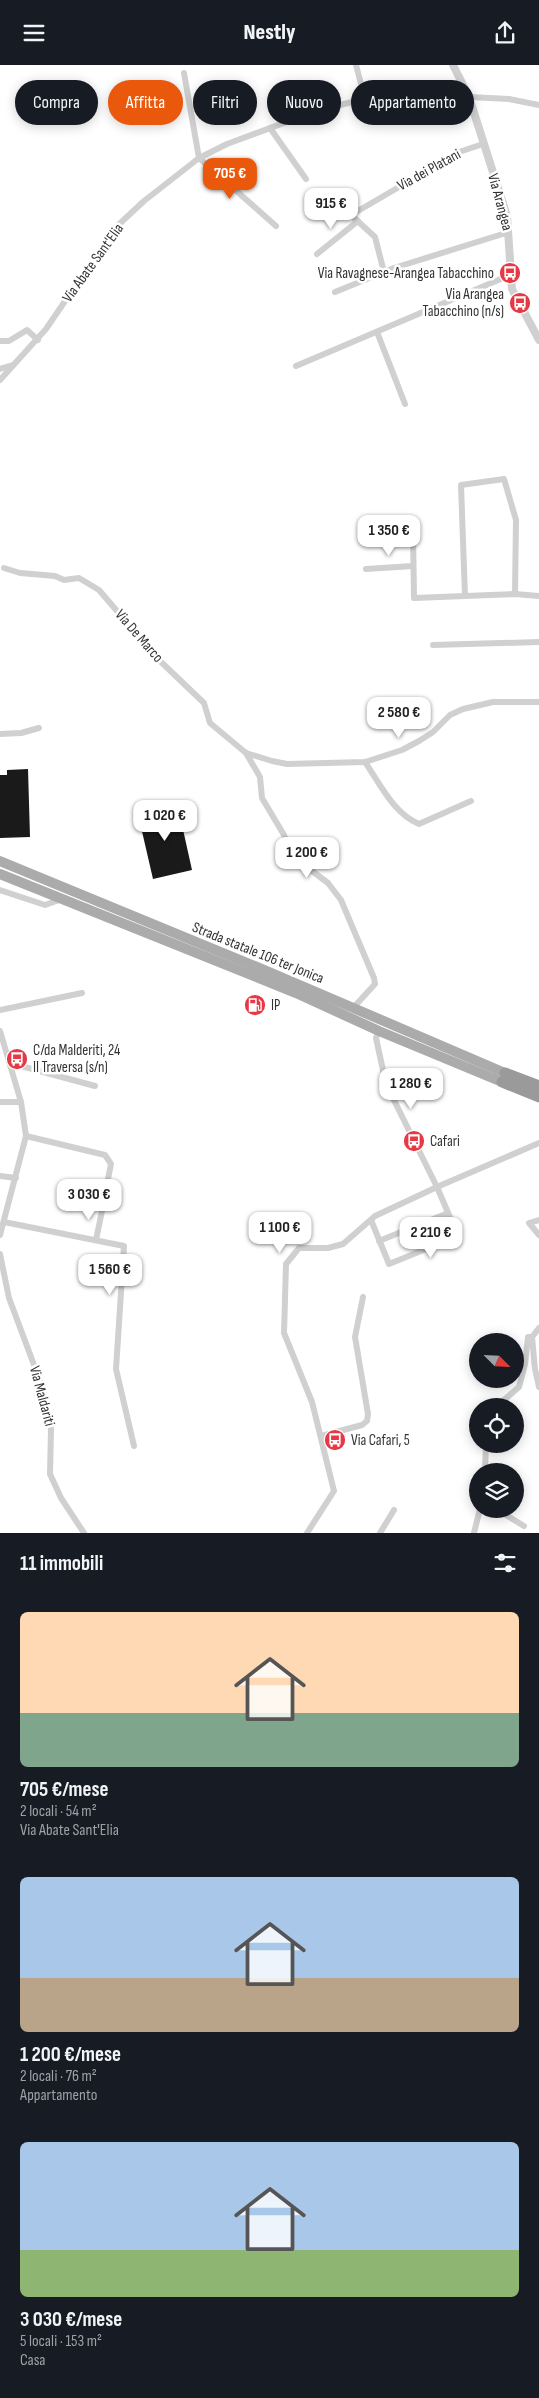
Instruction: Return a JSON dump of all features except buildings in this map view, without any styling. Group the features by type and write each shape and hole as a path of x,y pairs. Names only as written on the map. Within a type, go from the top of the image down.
{"highway":[{"path":"503,1077 539,1086"},
{"path":"503,1077 539,1097"}],"main road":[{"name":"Strada statale 106 ter Jonica","path":"0,861 353,1008 503,1077"},
{"name":"Strada statale 106 ter Jonica","path":"0,874 296,993 379,1031 503,1077"}],"street":[{"path":"356,65 360,80"},
{"name":"Via Arangea","path":"453,65 460,80"},
{"path":"184,73 199,158 276,226"},
{"path":"474,97 509,99 539,105"},
{"name":"Via Abate Sant'Elia","path":"0,379 38,340 115,229 144,201 199,158 227,144 312,112 351,102"},
{"name":"Via Arangea","path":"474,114 507,216 512,289 539,340"},
{"path":"270,128 306,179"},
{"name":"Via dei Platani","path":"351,215 460,152 483,144"},
{"path":"339,204 375,237 384,272"},
{"path":"317,254 358,221"},
{"path":"335,292 384,272 509,232"},
{"path":"296,366 510,275"},
{"path":"0,341 9,341 27,331 38,340"},
{"path":"377,332 405,404"},
{"name":"Via Abate Sant'Elia","path":"0,369 14,364"},
{"path":"465,596 461,485 504,479 516,520 515,594"},
{"path":"413,533 414,598 515,594 539,596"},
{"path":"366,569 413,566"},
{"name":"Via De Marco","path":"4,569 20,573 55,576 64,580 79,578 88,582 99,591 160,660 204,703 210,723 246,753"},
{"path":"433,645 539,642"},
{"path":"246,753 287,764 365,762 402,750 419,741 433,733 450,715 463,709 493,702 539,702"},
{"path":"0,734 21,733 40,728"},
{"path":"246,753 260,777 262,798 284,835 291,855 328,883 341,900 374,978 375,984 353,1008"},
{"path":"365,762 396,808 412,821 419,824 471,801"},
{"path":"0,890 45,905 62,899"},
{"path":"0,1010 82,993"},
{"path":"0,1031 21,1102 26,1136 0,1235"},
{"path":"371,1221 389,1263 458,1236 438,1187 386,1084 376,1038 379,1031"},
{"path":"10,1063 95,1086"},
{"path":"0,1102 21,1102"},
{"path":"26,1136 105,1155 111,1164 105,1194"},
{"path":"306,1533 334,1491 312,1402 284,1333 286,1264 299,1247 328,1248 343,1244 375,1216 539,1143"},
{"path":"0,1176 16,1178"},
{"path":"96,1240 103,1206"},
{"path":"379,1241 448,1213"},
{"path":"539,1220 529,1223 539,1235"},
{"path":"4,1222 124,1246 116,1369 134,1446"},
{"name":"Via Maldariti","path":"0,1254 9,1298 43,1389 51,1429 50,1474 61,1498 84,1533"},
{"path":"321,1436 362,1425 367,1421 368,1414 355,1337 363,1297"},
{"path":"506,1398 519,1387 525,1364 528,1337 532,1337 539,1328"},
{"path":"532,1337 539,1387"},
{"path":"380,1533 394,1510"},
{"path":"474,1533 478,1518"},
{"path":"511,1518 524,1526"}],"place":[{"name":"Via Ravagnese-Arangea Tabacchino","path":"510,273"},
{"name":"Via Arangea Tabacchino (n/s)","path":"520,303"},
{"name":"IP","path":"255,1005"},
{"name":"C/da Malderiti, 24 II Traversa (s/n)","path":"17,1059"},
{"name":"Cafari","path":"414,1141"},
{"name":"Via Cafari, 5","path":"335,1440"}]}
